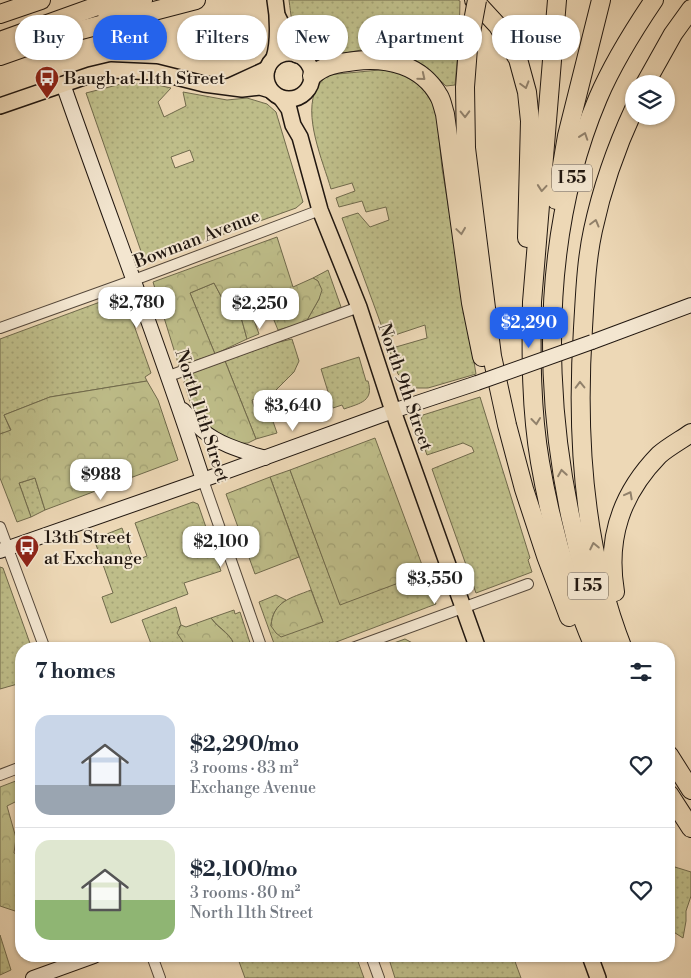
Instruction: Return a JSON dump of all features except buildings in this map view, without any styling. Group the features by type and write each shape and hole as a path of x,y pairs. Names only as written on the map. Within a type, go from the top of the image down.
{"highway":[{"path":"0,14 41,0"},
{"path":"0,40 114,0"},
{"path":"0,49 143,0"},
{"path":"0,56 54,37 196,0"},
{"path":"475,0 468,48 465,88 466,148 492,356 507,425 535,525 563,602 580,642"},
{"path":"475,0 498,26 518,59 527,92 530,121 526,262 532,302"},
{"name":"I 55","path":"557,0 532,302 531,352 534,412 540,462 555,531 573,593 592,642"},
{"path":"553,374 546,331 546,317 556,200 567,136 601,0"},
{"name":"I 55","path":"616,642 588,586 571,521 558,440 553,374 554,307 558,258 567,200 576,160 592,113 613,66 654,0"},
{"path":"651,75 673,34 691,9"},
{"path":"312,76 324,67 337,64 372,59 394,62 411,68 428,81 439,96 445,114 471,302 492,409 518,498 535,525"},
{"path":"617,642 592,534 583,462 580,379 585,289 593,232 608,174 626,125"},
{"path":"619,642 623,630 612,572 612,544 622,509 637,481 661,454 691,433"},
{"path":"675,764 686,783"},
{"path":"675,804 691,828"}],"main road":[{"path":"275,0 278,15"},
{"path":"276,94 266,80 277,48"},
{"path":"229,86 240,80 257,75 277,59"},
{"path":"0,106 90,75 111,70 156,72 204,84 242,89 260,87 292,99 302,95 309,87 312,76 308,63 304,60"},
{"name":"North 9th Street","path":"276,94 289,108 293,125 300,137 320,210 359,308 392,411 475,642"},
{"name":"North 9th Street","path":"300,137 300,105 302,95"},
{"path":"592,962 598,978"}],"street":[{"name":"North 11th Street","path":"63,84 180,407 203,480 260,642"},
{"name":"Bowman Avenue","path":"0,328 320,210"},
{"path":"4,550 392,411 476,384 691,305"},
{"path":"169,376 359,308"},
{"path":"180,407 202,430 214,438 265,458"},
{"path":"0,527 4,550 42,642"},
{"path":"369,642 528,584"},
{"path":"0,775 15,769"},
{"path":"33,978 77,962"},
{"path":"154,962 160,978"},
{"path":"373,962 379,978"}],"green space":[{"path":"289,0 460,1 460,15 358,15 358,51 348,52 348,15 291,15"},
{"path":"415,60 457,60 455,85 446,86 425,66"},
{"path":"390,69 407,75 424,90 436,109 442,168 476,374 428,388 413,388 398,374 389,349 427,338 425,325 386,338 342,218 358,213 370,227 389,220 386,207 366,212 362,201 339,207 336,198 355,191 352,183 331,189 315,138 313,124 313,98 317,87 327,75"},
{"path":"125,83 153,84 171,88 158,102 164,117 186,106 183,92 227,100 247,98 267,104 276,112 303,202 296,208 149,261 143,257 86,93","holes":["190,150 194,161 175,168 171,157"]},
{"path":"277,237 293,287 313,278 318,281 322,290 306,322 278,330 267,303 250,309 259,334 247,339 241,317 229,311 214,283 190,293 215,354 179,366 153,282"},
{"path":"328,270 341,307 306,322 319,299 318,281 313,278"},
{"path":"214,283 229,311 241,317 247,339 215,354 190,293"},
{"path":"119,295 125,300 151,373 145,377 147,381 50,397 4,415 11,431 0,434 0,339"},
{"path":"292,339 299,361 294,372 274,392 252,400 254,407 267,404 277,433 256,439 225,361 275,343"},
{"path":"359,357 366,381 368,381 368,397 361,403 344,409 342,405 333,408 321,369"},
{"path":"225,361 256,439 248,443 225,445 194,415 184,382 190,374"},
{"path":"147,381 158,400 178,460 45,510 35,478 19,483 31,517 17,522 0,478 0,434 11,430 4,415 50,397"},
{"path":"480,397 530,558 528,560 532,572 476,593 432,469 474,452 472,447 463,443 427,455 421,440 419,425 423,415"},
{"path":"375,438 425,573 340,605 290,470"},
{"path":"290,470 340,604 425,573 436,604 336,642 273,642 259,602 276,595 286,600 275,611 271,626 323,622 270,477"},
{"path":"270,477 299,557 255,574 226,494"},
{"path":"35,478 45,510 31,517 19,483"},
{"path":"193,502 198,504 221,571 184,583 188,594 111,623 102,597 113,593 94,539 122,528 134,561 147,556 135,523"},
{"path":"0,567 3,568 29,642 15,642 15,685 0,689"},
{"path":"311,590 323,622 281,637 271,626 275,611 284,602"},
{"path":"176,607 181,625 179,627 184,642 150,642 142,620"},
{"path":"234,610 235,614 240,612 250,642 233,642 211,618"},
{"path":"211,618 233,642 183,642 177,633 181,625 186,627"},
{"path":"405,639 411,642 397,642"},
{"path":"15,781 15,802 7,806 15,834 15,911 0,906 0,787"},
{"path":"675,867 691,872 691,896 686,911 683,938 675,933"},
{"path":"0,935 11,970 0,975"},
{"path":"239,962 358,962 364,978 245,978"},
{"path":"390,962 515,962 521,978 395,978"}],"place":[{"name":"Baugh at 11th Street","path":"47,99"},
{"name":"13th Street at Exchange","path":"27,568"}]}
